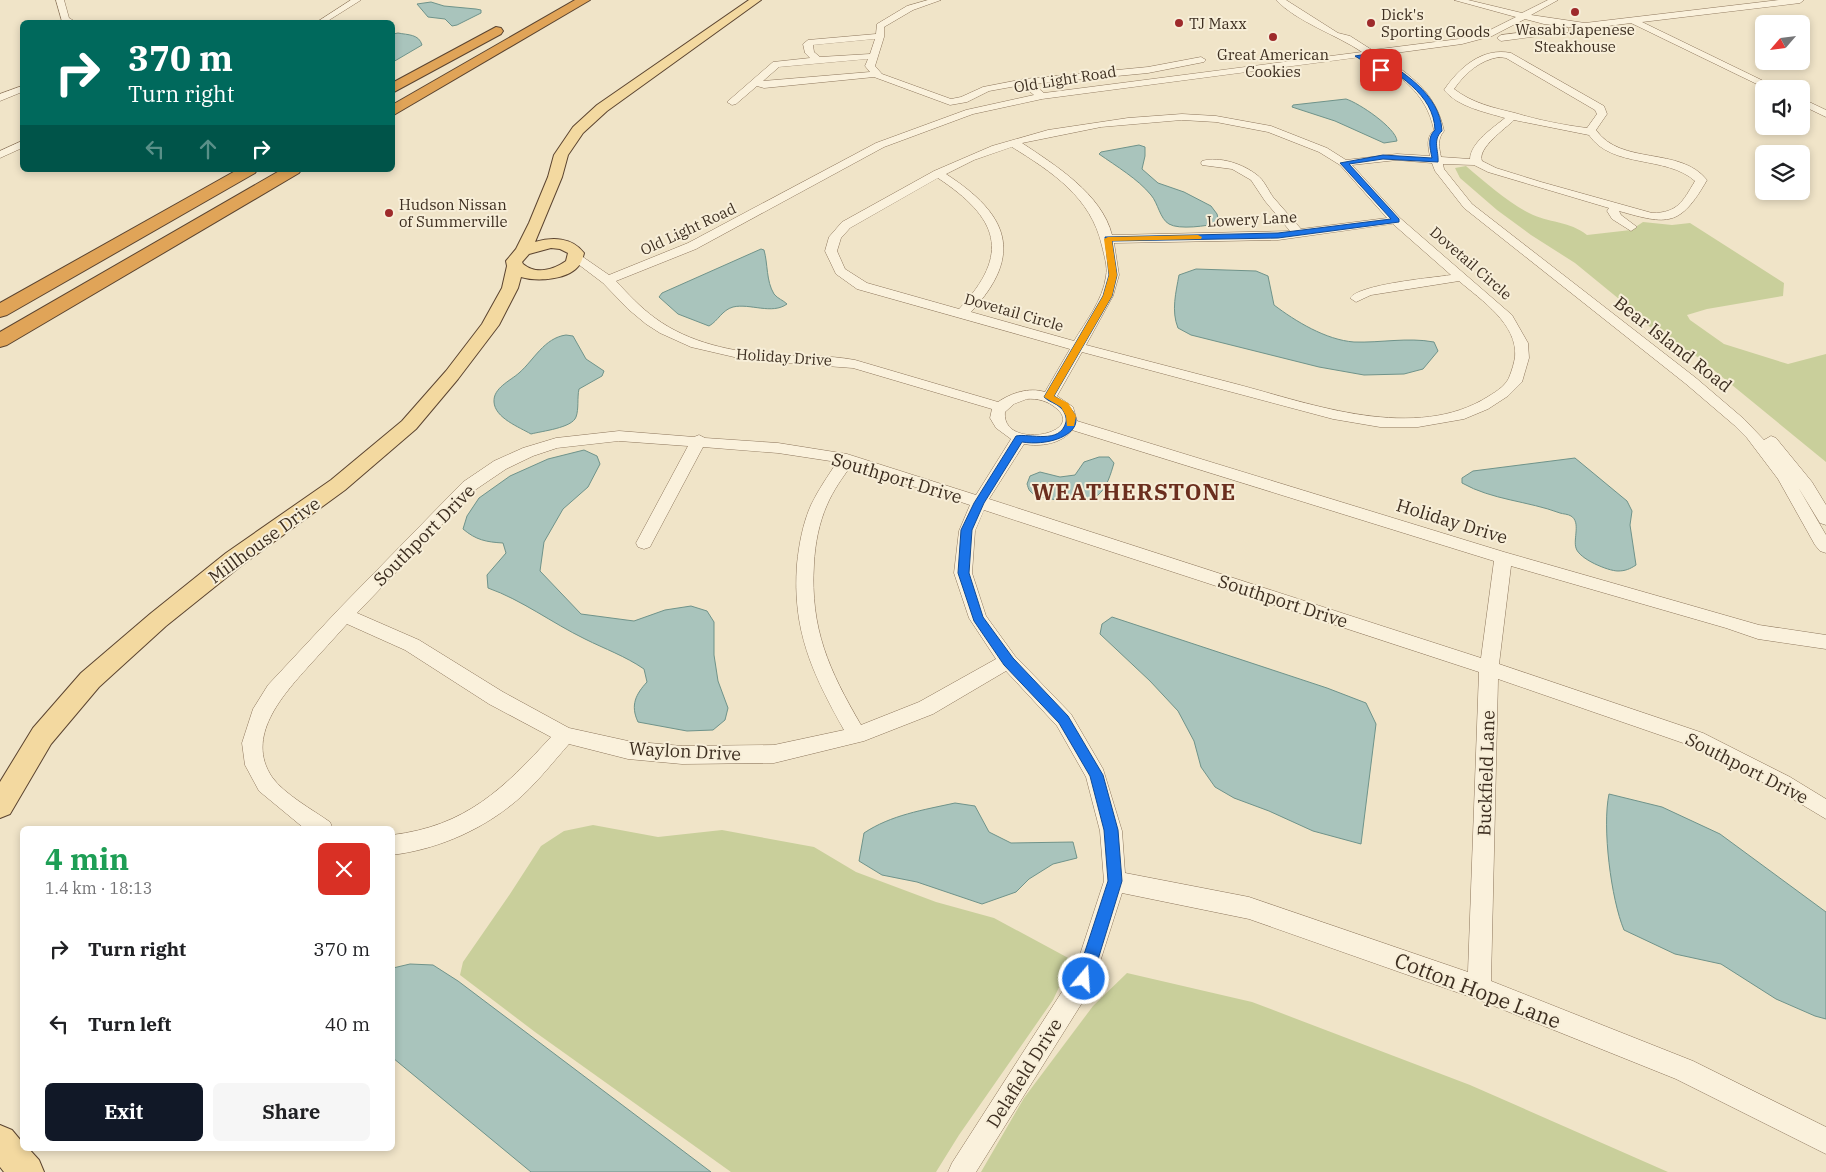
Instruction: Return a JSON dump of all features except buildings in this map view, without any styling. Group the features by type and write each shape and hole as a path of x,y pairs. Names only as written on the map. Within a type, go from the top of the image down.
{"highway":[{"path":"395,110 584,0"},
{"path":"395,87 512,23"},
{"path":"0,311 245,172"},
{"path":"0,341 290,172"},
{"path":"0,303 72,270"}],"main road":[{"path":"523,251 537,223 555,177 561,155 578,130 602,108 756,0"},
{"path":"505,300 517,287 582,263 572,249 545,238 538,231 537,223"},
{"path":"523,251 540,245 559,244"},
{"name":"Millhouse Drive","path":"0,806 42,736 90,680 158,620 234,559 338,485 409,425 452,376 490,324 510,288 515,266 514,261 523,251"},
{"path":"515,266 519,271 527,274 552,273"},
{"path":"0,1142 27,1172"}],"street":[{"path":"67,20 65,19 60,1 71,0"},
{"path":"324,20 357,0"},
{"path":"337,20 367,0"},
{"path":"936,0 910,8 880,26 880,36 870,66 876,74 894,83 950,102 963,100 986,89 1024,82 1148,70 1201,60"},
{"path":"1280,0 1335,35"},
{"path":"1458,0 1564,24 1585,26 1800,0"},
{"name":"Old Light Road","path":"607,280 692,246 777,202 844,164 908,133 970,112 1042,96 1470,40 1489,34 1554,0"},
{"path":"1634,21 1756,80"},
{"path":"1500,38 1565,30 1564,24"},
{"name":"Bear Island Road","path":"1335,35 1346,38 1427,90 1396,80 1335,40 1335,35"},
{"path":"818,60 810,53 808,44 811,42 880,36"},
{"path":"1427,90 1456,80 1478,60 1501,54 1508,55 1600,108 1602,114 1592,126 1592,132"},
{"path":"732,102 776,64 874,56"},
{"path":"756,82 764,85 876,74"},
{"path":"1024,82 1042,96"},
{"path":"0,98 20,90"},
{"path":"1344,163 1383,157 1477,162 1492,170 1646,216 1672,216 1682,211 1701,180 1699,176 1688,170 1611,147 1592,132 1557,127 1513,116 1427,90"},
{"name":"Bear Island Road","path":"1427,90 1422,108 1428,130 1435,134 1432,145 1439,169 1468,206 1684,375 1739,422 1752,435 1784,476 1821,541 1826,546"},
{"path":"1810,106 1826,114"},
{"path":"1477,162 1476,153 1481,145 1513,116"},
{"name":"Dovetail Circle","path":"1182,117 1216,118 1271,129 1323,150 1344,163 1396,220 1505,315 1521,344 1522,358 1515,382 1484,406 1464,414 1418,422 1380,422 1333,414 1079,347 862,286 840,271 831,251 835,237 846,225 938,173 1014,143 1061,131 1121,121 1182,117"},
{"path":"0,147 20,138"},
{"path":"1014,143 1054,169 1087,200 1097,214 1108,239 1113,275 1108,296 1049,397"},
{"path":"0,155 20,145"},
{"path":"1206,163 1225,164 1236,167 1256,178 1269,199 1298,233"},
{"path":"938,173 965,190 982,206 993,223 997,237 998,256 989,282 962,314"},
{"name":"Bear Island Road","path":"1464,201 1476,205 1510,230 1733,404 1758,426 1791,464 1821,508 1826,519"},
{"path":"1615,207 1616,216 1631,227"},
{"name":"Lowery Lane","path":"1108,239 1255,236 1298,233 1396,220"},
{"name":"Holiday Drive","path":"582,263 607,280 652,322 674,335 695,344 723,352 763,358 835,360 855,364 1000,408"},
{"path":"1356,298 1368,292 1462,276"},
{"path":"1024,395 1049,397 1064,405 1071,416 1070,424 1062,434 1048,440 1035,441 1020,438 1009,433 1000,422 998,414 1000,408 1009,400 1024,395"},
{"name":"Holiday Drive","path":"1070,424 1503,558 1758,632 1826,642"},
{"name":"Southport Drive","path":"318,826 266,785 255,765 252,743 263,709 275,691 344,615 469,486 500,465 528,452 556,443 585,438 619,436 699,440 778,448 847,459 1490,668 1696,739 1783,783 1826,810"},
{"name":"Delafield Drive","path":"961,1172 1084,979 1115,881 1111,830 1096,775 1064,720 1008,661 978,618 963,573 967,530 979,503 1020,438"},
{"path":"644,543 699,440"},
{"path":"847,459 827,490 814,519 804,575 809,631 837,700 857,736"},
{"name":"Buckfield Lane","path":"1479,988 1490,668 1503,558"},
{"name":"Waylon Drive","path":"344,615 412,645 496,698 565,734 628,750 705,756 774,754 857,736 926,708 1008,661"},
{"path":"395,844 440,835 480,815 515,789 565,734"},
{"name":"Cotton Hope Lane","path":"1115,881 1249,908 1479,988 1684,1070 1826,1141"}],"green space":[{"path":"1466,166 1512,203 1529,213 1573,227 1587,235 1631,230 1643,222 1672,225 1690,223 1784,283 1783,296 1707,309 1687,315 1690,320 1724,344 1788,364 1826,354 1826,462 1699,358 1641,321 1619,299 1575,263 1531,235 1497,210 1460,178 1455,168"},
{"path":"593,825 658,837 722,830 814,847 856,872 936,902 994,918 1072,960 1053,1000 959,1135 936,1172 731,1172 535,1032 460,975 463,962 541,846 564,831"},
{"path":"1127,973 1252,1002 1470,1085 1668,1172 981,1172 1024,1098 1093,1006"}],"water":[{"path":"431,2 444,6 481,10 481,13 452,26 445,19 428,17 417,4"},
{"path":"395,34 416,37 421,41 422,45 395,61"},
{"path":"1346,99 1368,111 1384,123 1397,141 1384,143 1335,121 1292,107 1293,105"},
{"path":"1139,145 1145,147 1142,169 1158,183 1184,192 1211,206 1217,214 1219,223 1186,227 1169,224 1163,218 1146,189 1099,154 1101,152"},
{"path":"761,249 764,250 771,289 776,296 787,304 781,307 775,309 746,306 729,308 709,326 678,314 659,297 662,293"},
{"path":"1196,269 1256,271 1268,276 1274,305 1301,323 1333,338 1354,342 1404,340 1434,342 1438,351 1423,369 1404,374 1364,375 1319,367 1191,335 1178,328 1175,302 1179,275"},
{"path":"566,335 573,336 586,359 604,371 602,376 579,389 577,414 573,421 563,426 531,434 514,425 499,413 495,408 494,397 499,389 519,373 545,345 551,340"},
{"path":"584,450 597,456 600,464 588,487 563,509 544,542 540,571 581,614 634,621 665,610 691,606 707,611 714,622 714,655 718,681 728,708 725,720 713,730 687,731 638,722 634,705 637,695 647,682 644,669 622,656 573,633 513,599 488,588 487,575 506,553 503,543 482,540 472,536 463,529 467,516 479,498 510,476 548,459"},
{"path":"1099,457 1109,457 1114,463 1110,476 1101,492 1092,498 1074,500 1052,499 1035,495 1029,489 1027,484 1030,476 1040,472 1060,477 1075,475 1084,462"},
{"path":"1575,458 1627,501 1632,511 1630,525 1636,565 1632,568 1623,571 1613,570 1594,564 1582,556 1575,544 1576,522 1570,515 1498,497 1462,483 1462,478 1473,471"},
{"path":"1112,617 1327,688 1366,703 1376,724 1361,844 1313,831 1234,798 1215,787 1201,767 1194,741 1178,711 1150,681 1100,634 1102,624"},
{"path":"1609,794 1662,807 1720,834 1826,912 1826,1019 1776,999 1721,964 1675,954 1624,930 1615,900 1609,863 1607,808"},
{"path":"955,803 975,806 989,832 1011,843 1073,842 1077,858 1053,864 1029,879 1016,892 982,904 917,882 882,875 859,861 864,833 896,817"},
{"path":"410,964 433,965 458,981 711,1172 531,1172 395,1060 395,968"}],"slow traffic":[{"path":"1070,423 1071,416 1064,405 1049,397 1108,296 1113,275 1108,239 1198,237"}],"place":[{"name":"Wasabi Japenese Steakhouse","path":"1575,12"},
{"name":"TJ Maxx","path":"1179,23"},
{"name":"Dick's Sporting Goods","path":"1371,23"},
{"name":"Great American Cookies","path":"1273,37"},
{"name":"Hudson Nissan of Summerville","path":"389,213"}],"district":[{"name":"WEATHERSTONE","path":"1134,491"}],"route":[{"path":"1084,979 1115,881 1111,830 1096,775 1064,720 1008,661 978,618 963,573 967,530 979,503 1020,438 1035,441 1048,440 1062,434 1070,424 1071,416 1064,405 1049,397 1108,296 1113,275 1108,239 1278,236 1396,220 1344,163 1383,157 1436,160 1432,145 1435,134 1439,131 1432,106 1404,75 1370,54 1358,56 1381,70"}]}
